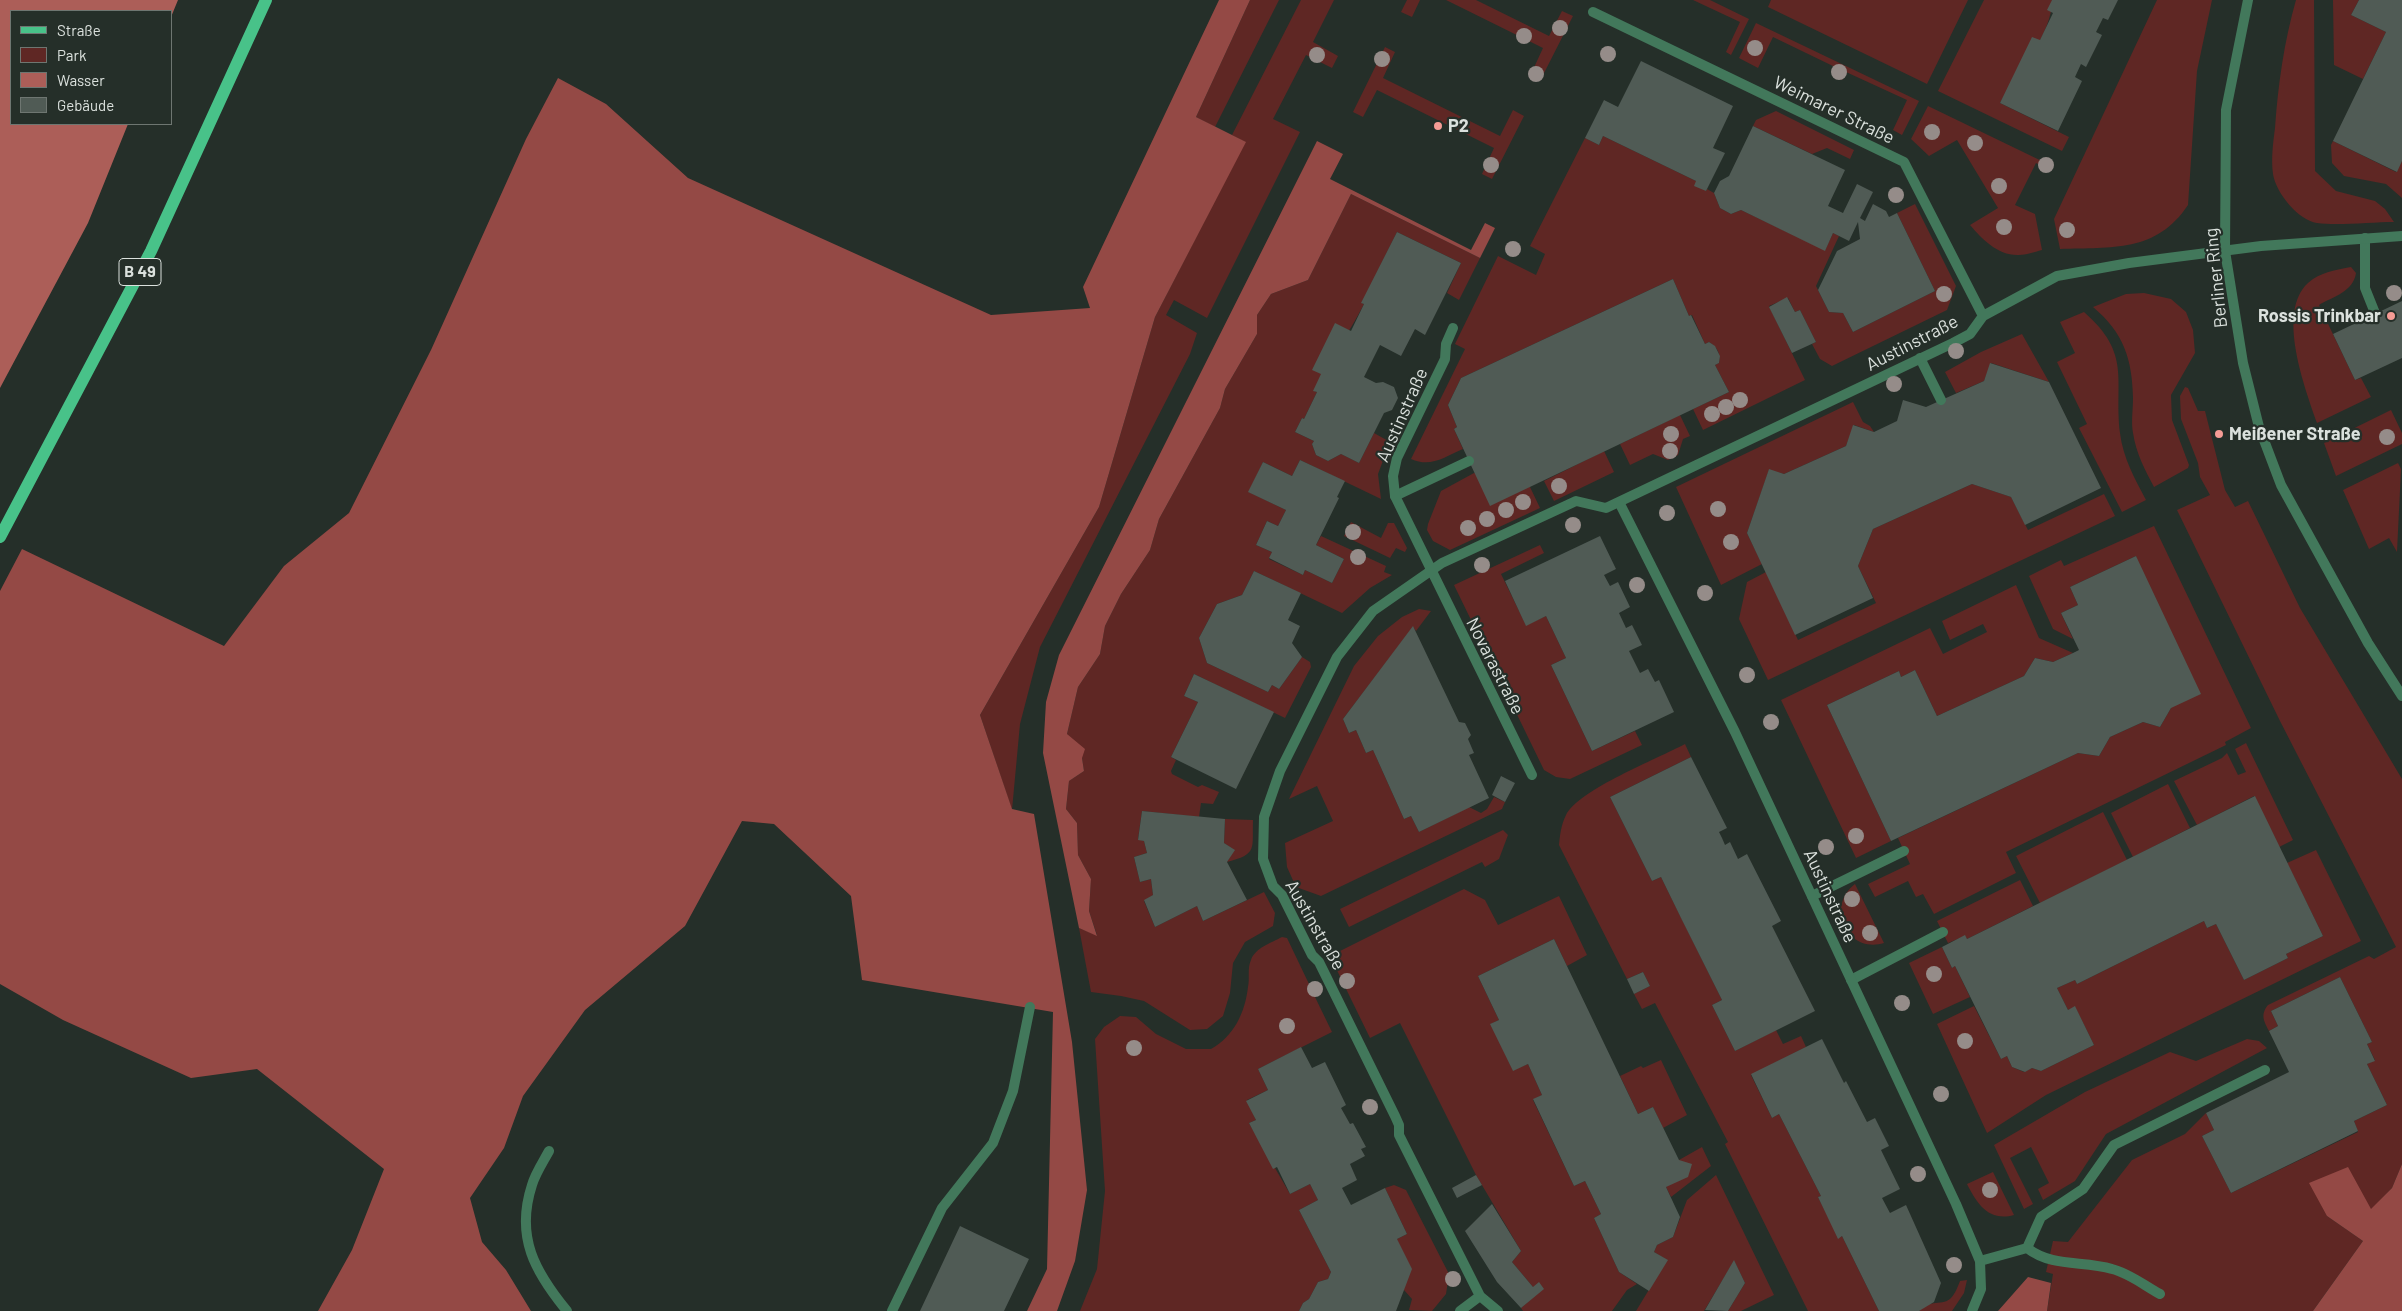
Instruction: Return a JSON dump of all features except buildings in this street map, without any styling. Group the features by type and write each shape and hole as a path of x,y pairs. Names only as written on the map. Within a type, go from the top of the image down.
{"main road":[{"name":"B 49","path":"0,537 151,251 266,0"}],"street":[{"name":"Berliner Ring","path":"2248,0 2226,110 2225,251 2242,363 2259,427 2280,485 2368,643 2402,696"},
{"name":"Weimarer Straße","path":"1594,12 1904,162 1983,316"},
{"path":"2225,251 2402,236"},
{"path":"2365,238 2365,288 2375,313"},
{"name":"Austinstraße","path":"1498,1311 1480,1296 1398,1135 1399,1125 1322,968 1312,955 1282,895 1273,886 1263,859 1264,817 1268,804 1297,734 1337,657 1373,611 1442,563 1576,501 1606,508 1619,502 1970,334 1983,316 2057,276 2129,263 2225,251"},
{"name":"Austinstraße","path":"1430,571 1395,496 1393,476 1397,458 1445,359 1446,344 1453,328"},
{"path":"1920,358 1941,400"},
{"path":"1395,496 1469,461"},
{"name":"Austinstraße","path":"1619,502 1728,718 1952,1194 1980,1261 1981,1289 1972,1311"},
{"name":"Novarastraße","path":"1430,571 1532,775"},
{"path":"1812,896 1904,851"},
{"path":"1851,980 1943,932"},
{"path":"892,1311 942,1208 993,1143 1013,1091 1030,1007"},
{"path":"2027,1248 2041,1217 2083,1189 2114,1144 2265,1070"},
{"path":"549,1151 532,1185 524,1223 532,1259 547,1287 567,1311"},
{"path":"1980,1261 2027,1248"},
{"path":"2027,1248 2049,1261 2113,1269 2160,1294"},
{"path":"1460,1311 1480,1296"}],"green space":[{"path":"1250,0 1279,0 1215,127 1196,117"},
{"path":"1301,0 1334,0 1313,42 1338,56 1332,68 1306,55 1273,119 1300,132 1207,318 1174,300 1166,315 1197,333 1190,354 1040,647 1020,724 1012,810 980,715 1099,507 1155,317 1245,142 1232,135"},
{"path":"1407,0 1420,0 1412,17 1401,12"},
{"path":"1446,0 1476,0 1549,36 1562,11 1573,16 1541,79 1531,74 1543,48"},
{"path":"1693,0 1710,0 1749,19 1731,55 1726,52 1740,22"},
{"path":"1771,0 1968,0 1927,84 1768,7"},
{"path":"1984,0 2052,0 2051,13 2040,40 2000,103 2069,137 2062,151 1938,91"},
{"path":"2157,0 2212,0 2197,71 2188,205 2175,221 2162,232 2147,239 2115,247 2060,249 2054,219"},
{"path":"2296,0 2314,0 2315,171 2336,191 2375,201 2385,209 2394,222 2317,223 2303,217 2296,211 2278,189 2273,174 2272,157 2282,64"},
{"path":"2333,0 2359,0 2351,15 2386,32 2363,79 2334,65"},
{"path":"1756,23 1919,101 1902,135 1893,130 1907,100 1846,72 1842,80 1832,75 1835,67 1773,37 1758,68 1739,58"},
{"path":"1385,47 1395,52 1383,78 1500,136 1513,110 1524,116 1492,179 1482,174 1494,148 1377,90 1363,117 1353,112"},
{"path":"1928,106 2050,165 2048,169 2036,163 2015,205 2035,214 2042,250 2022,255 2004,253 1991,246 1970,225 1998,208 1957,140 1929,156 1911,139"},
{"path":"1776,111 1854,150 1850,159 1827,148 1812,154 1753,126 1756,120"},
{"path":"1603,136 1696,181 1706,191 1707,189 1714,193 1720,208 1731,214 1741,210 1825,250 1833,233 1839,236 1816,286 1829,312 1843,313 1853,332 1935,291 1897,213 1915,204 1956,286 1947,310 1832,366 1820,359 1812,344 1816,342 1800,310 1795,312 1788,298 1769,306 1805,380 1703,430 1693,409 1729,392 1715,365 1719,363 1718,351 1709,342 1705,344 1692,315 1689,316 1673,279 1461,378 1448,405 1457,427 1454,429 1463,449 1431,462 1411,459 1465,349 1455,344 1498,256 1536,275 1545,254 1530,246 1585,138 1599,145"},
{"path":"2333,141 2396,172 2402,161 2402,198 2386,184 2344,176 2332,163 2331,145"},
{"path":"1351,194 1480,258 1459,300 1447,293 1461,263 1397,232 1362,303 1364,304 1314,391 1317,392 1304,419 1302,418 1295,432 1314,441 1312,444 1316,455 1328,461 1341,454 1359,463 1374,433 1390,442 1378,474 1381,499 1300,460 1292,476 1263,462 1249,492 1286,510 1278,526 1267,521 1256,545 1272,552 1269,559 1303,575 1305,570 1332,583 1344,559 1316,545 1321,536 1386,566 1384,572 1392,575 1370,588 1342,613 1254,571 1242,595 1217,604 1199,638 1207,663 1268,692 1272,685 1279,689 1302,657 1310,662 1311,667 1285,718 1194,674 1184,696 1198,702 1171,757 1176,760 1171,771 1172,774 1198,787 1202,785 1219,792 1213,804 1201,803 1199,817 1142,811 1138,839 1144,841 1147,853 1134,857 1140,882 1151,879 1153,895 1144,901 1155,927 1197,906 1203,921 1264,892 1275,913 1273,926 1245,942 1233,963 1230,993 1223,1016 1207,1029 1190,1030 1144,1001 1091,992 1079,928 1097,935 1089,911 1091,879 1078,855 1077,823 1066,809 1069,781 1084,771 1082,758 1067,734 1078,687 1100,654 1105,626 1121,594 1150,550 1159,519 1220,408 1225,389 1257,334 1257,315 1271,294 1308,280"},
{"path":"2351,267 2356,273 2351,285 2342,293 2319,305 2355,380 2361,378 2371,397 2317,423 2300,371 2296,351 2294,312 2299,296 2313,279 2328,272"},
{"path":"2144,293 2171,299 2186,312 2193,330 2195,353 2171,395 2172,420 2189,465 2188,468 2154,487 2141,461 2134,440 2132,384 2128,359 2119,337 2104,317 2093,307 2126,294"},
{"path":"2084,312 2099,327 2109,341 2115,355 2119,382 2120,433 2130,468 2146,500 2122,512 2079,428 2087,424 2057,362 2075,353 2060,322"},
{"path":"2022,334 2049,382 1991,363 1984,381 1956,393 1945,372 1981,352"},
{"path":"2185,387 2188,388 2198,411 2205,411 2225,490 2235,507 2248,501 2300,608 2402,779 2402,1164 2392,1188 2371,1210 2327,1216 2363,1241 2313,1311 2047,1311 2053,1274 2046,1272 2053,1241 2068,1242 2132,1160 2185,1134 2206,1113 2214,1130 2202,1136 2231,1193 2358,1132 2354,1121 2387,1105 2367,1064 2375,1060 2367,1044 2372,1042 2340,977 2271,1011 2278,1026 2269,1031 2264,1021 2263,1015 2268,1005 2369,956 2374,959 2396,947 2280,721 2177,510 2210,495 2200,477 2198,463 2181,419 2180,396"},
{"path":"1853,402 1863,422 1870,426 1874,432 1854,425 1846,446 1784,474 1769,470 1747,533 1762,564 1721,585 1676,487"},
{"path":"2391,410 2402,433 2402,444 2336,476 2324,443"},
{"path":"1680,415 1690,436 1683,439 1678,455 1668,460 1653,454 1630,465 1620,444"},
{"path":"1604,451 1614,472 1554,501 1544,481"},
{"path":"2398,463 2401,469 2397,552 2389,538 2369,549 2343,490"},
{"path":"1474,473 1530,487 1540,508 1450,550 1433,541 1427,530 1428,524 1441,491"},
{"path":"1972,484 2011,497 2028,530 2104,494 2115,516 1768,680 1739,619 1747,582 1766,572 1798,640 1876,603 1858,566 1873,529"},
{"path":"1351,522 1381,538 1388,523 1394,523 1407,548 1405,552 1396,548 1390,558 1344,536"},
{"path":"2154,526 2251,728 2225,742 2226,745 2006,852 2016,873 1934,914 1923,894 1916,897 1908,881 1875,897 1868,884 1910,864 1898,838 2078,753 2099,756 2110,737 2143,722 2160,727 2171,708 2136,556 2070,587 2078,605 2061,613 2073,639 2053,629 2029,576 2061,560 2064,566"},
{"path":"1540,545 1544,553 1501,574 1526,625 1546,616 1566,658 1551,665 1592,751 1635,731 1642,745 1570,779 1556,777 1544,770 1454,585"},
{"path":"2016,585 2039,638 2073,653 2053,662 2035,658 2024,676 1937,716 1915,670 1901,677 1899,671 1827,705 1891,841 1856,858 1781,700 1930,628 1943,654 1987,632 1983,624 1950,640 1942,621"},
{"path":"1419,609 1431,611 1416,631 1413,627 1343,719 1349,733 1356,730 1366,753 1373,750 1404,819 1411,816 1419,832 1469,807 1481,813 1487,809 1494,797 1505,802 1502,809 1321,896 1296,887 1287,867 1285,843 1333,821 1317,786 1289,799 1354,666 1378,636 1402,617"},
{"path":"2246,743 2293,840 2279,847 2254,796 2197,825 2174,781 2222,758 2227,753 2238,775 2246,772 2235,749"},
{"path":"1685,744 1691,757 1610,797 1652,881 1661,877 1722,1000 1712,1005 1735,1051 1776,1030 1783,1044 1801,1036 1806,1047 1751,1075 1772,1118 1779,1114 1821,1196 1818,1197 1839,1238 1842,1236 1879,1311 1808,1311 1725,1144 1728,1142 1655,1003 1642,1009 1634,994 1650,986 1643,972 1627,979 1559,845 1564,819 1574,805 1620,775"},
{"path":"2168,784 2190,828 2133,857 2111,813"},
{"path":"2103,812 2127,860 2040,903 2016,856"},
{"path":"1225,819 1253,820 1253,844 1249,853 1227,862 1234,850 1224,843"},
{"path":"1503,830 1508,835 1499,859 1485,867 1482,862 1349,927 1340,909"},
{"path":"2316,850 2361,941 2046,1095 1987,1133 1937,1024 1974,1006 2001,1059 2007,1056 2012,1067 2024,1072 2032,1068 2041,1071 2094,1045 2075,1007 2068,1010 2057,988 2075,980 2077,984 2204,921 2207,928 2216,924 2244,980 2288,958 2286,954 2323,936 2287,863"},
{"path":"2020,880 2033,906 1967,939 1965,936 1948,943 1937,921"},
{"path":"1855,884 1884,943 1871,945 1860,942 1844,926 1841,916 1842,904 1846,894"},
{"path":"1464,889 1485,900 1498,925 1559,896 1587,955 1567,966 1554,939 1478,976 1499,1020 1491,1024 1513,1070 1528,1064 1542,1095 1533,1100 1574,1186 1585,1181 1601,1214 1594,1218 1619,1272 1637,1284 1627,1290 1612,1311 1523,1311 1521,1308 1543,1288 1533,1287 1512,1262 1521,1251 1476,1175 1400,1023 1370,1038 1330,956"},
{"path":"1282,937 1287,938 1309,984 1318,985 1321,988 1315,997 1332,1032 1258,1069 1268,1090 1247,1100 1256,1120 1249,1123 1290,1194 1310,1184 1318,1200 1299,1210 1331,1272 1328,1279 1318,1282 1309,1299 1303,1303 1299,1311 1080,1311 1097,1269 1105,1191 1095,1039 1104,1027 1120,1016 1136,1017 1156,1034 1186,1049 1211,1049 1232,1031 1241,1015 1249,984 1249,966 1253,956 1264,946"},
{"path":"1942,947 1952,968 1955,966 1970,997 1933,1014 1909,963"},
{"path":"2247,1039 2259,1041 2267,1048 2106,1134 2075,1181 2043,1200 2038,1189 2049,1183 2031,1147 2010,1158 2033,1204 2024,1209 1994,1145 2085,1092 2170,1052 2196,1061"},
{"path":"1661,1060 1687,1115 1663,1128 1653,1107 1638,1114 1620,1076 1641,1066 1643,1068"},
{"path":"1702,1147 1711,1166 1671,1197 1666,1187 1679,1160"},
{"path":"1993,1172 2014,1215 1998,1216 1991,1214 1975,1198 1967,1184"},
{"path":"1716,1175 1774,1295 1741,1311 1728,1311 1745,1283 1734,1261 1704,1311 1636,1311 1667,1260 1654,1252 1657,1245 1673,1237 1687,1200"},
{"path":"1394,1185 1406,1190 1449,1274 1446,1294 1432,1311 1409,1310 1412,1299 1404,1290 1397,1239 1407,1234 1385,1188"},
{"path":"1967,1280 1964,1293 1952,1311 1919,1311 1927,1305 1948,1300 1954,1294 1960,1281"}],"shaded area":[{"path":"1219,0 1250,0 1196,117 1246,142 1155,317 1099,507 980,715 1012,809 1034,814 1072,1042 1087,1190 1075,1261 1057,1311 1027,1311 1047,1269 1053,1012 862,980 851,896 774,824 742,821 685,926 585,1010 523,1096 504,1148 470,1198 482,1242 506,1270 531,1311 318,1311 352,1250 384,1169 257,1069 191,1078 63,1020 0,984 0,591 22,549 224,646 284,566 349,513 431,350 526,139 558,78 606,104 688,178 991,315 1090,308 1083,287"},
{"path":"1317,141 1343,154 1330,179 1471,250 1485,223 1495,228 1480,258 1351,194 1308,280 1271,294 1257,315 1257,334 1225,389 1220,408 1159,519 1150,550 1121,594 1105,626 1100,654 1078,687 1067,734 1085,749 1082,758 1084,771 1069,781 1066,809 1077,823 1078,855 1091,879 1089,911 1097,936 1079,928 1043,753 1046,702 1059,655"},
{"path":"2402,1164 2402,1311 2313,1311 2363,1241 2327,1216 2309,1183 2348,1167 2371,1209 2392,1188"},
{"path":"2028,1277 2051,1283 2047,1311 1998,1311"}],"water":[{"path":"0,0 178,0 172,15 172,10 10,10 10,125 128,125 88,223 0,388"}],"place":[{"name":"P2","path":"1438,126"},
{"name":"Rossis Trinkbar","path":"2391,316"},
{"name":"Meißener Straße","path":"2219,434"}]}
